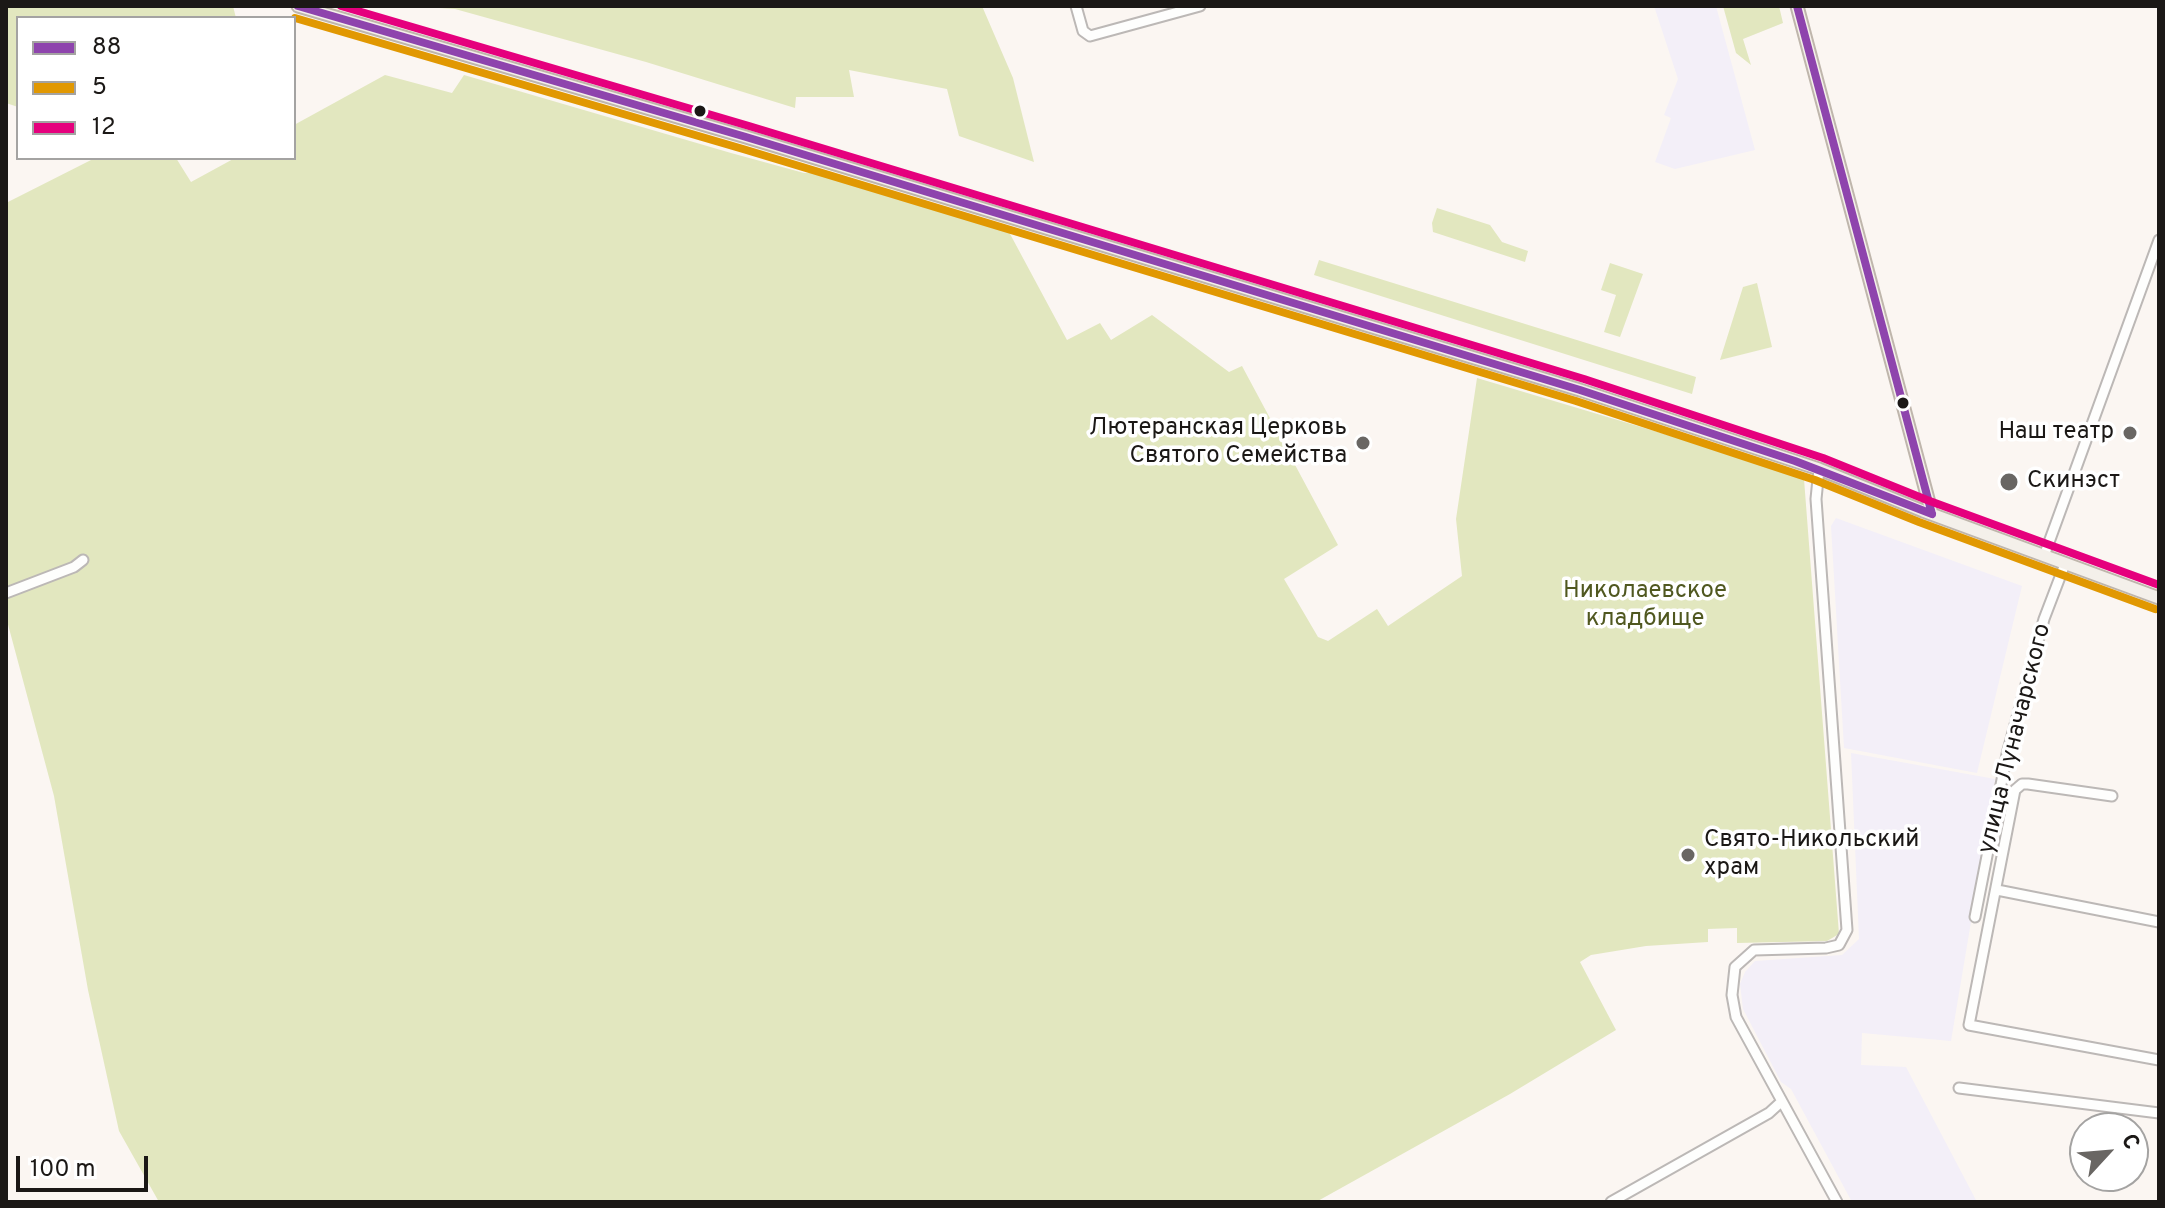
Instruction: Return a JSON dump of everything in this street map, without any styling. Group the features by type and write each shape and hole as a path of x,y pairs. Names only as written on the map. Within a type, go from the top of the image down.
{"main road":[{"path":"298,6 733,133 1580,390 1819,469 2159,598"},
{"path":"1797,6 1932,514"}],"street":[{"path":"1076,6 1083,31 1090,36 1200,6"},
{"path":"2044,556 2159,240"},
{"path":"1819,469 1816,499 1847,930 1839,945 1826,948 1754,950 1735,967 1732,979 1736,1017 1837,1202"},
{"path":"6,593 74,567 83,560"},
{"name":"улица Луначарского","path":"1975,917 2007,754 2044,619 2065,564"},
{"name":"улица Луначарского","path":"2112,796 2028,784 2022,784 2015,790 1969,1025 2159,1060"},
{"path":"1997,890 2159,922"},
{"path":"1959,1088 2159,1113"},
{"path":"1611,1202 1769,1113 1781,1102"}],"shaded area":[{"path":"1654,6 1716,6 1755,150 1675,169 1655,162 1671,118 1664,115 1678,79"},
{"path":"1836,518 2022,586 1977,773 1844,748 1831,526"},
{"path":"1851,753 1995,779 1951,1041 1862,1033 1861,1065 1906,1067 1977,1202 1852,1202 1791,1089 1781,1082 1743,1009 1740,984 1755,961 1842,955 1859,939"}],"green space":[{"path":"6,6 233,6 236,16 16,16 16,106 6,103"},
{"path":"407,6 982,6 1013,78 1034,162 959,136 947,89 849,70 854,97 796,97 795,108 646,62 455,9"},
{"path":"1723,6 1779,6 1783,23 1743,39 1751,65 1736,53"},
{"name":"Николаевское кладбище","path":"385,75 452,93 464,75 731,153 804,173 818,173 1009,232 1067,340 1100,323 1111,340 1152,315 1229,372 1242,366 1338,545 1284,579 1318,637 1328,641 1377,609 1388,626 1462,576 1456,519 1477,378 1804,479 1839,934 1827,941 1737,943 1737,928 1708,929 1708,942 1646,946 1591,955 1580,962 1616,1030 1510,1094 1316,1202 159,1202 119,1131 88,990 54,796 6,617 6,203 91,160 177,160 191,182 231,160 296,160 296,124"},
{"path":"1437,208 1490,225 1502,242 1528,251 1525,262 1433,232 1432,223"},
{"path":"1319,260 1696,377 1692,394 1314,275"},
{"path":"1610,263 1643,274 1620,337 1604,332 1616,295 1601,290"},
{"path":"1757,283 1772,347 1720,360 1743,287"}],"transit line":[{"name":"88","path":"298,6 746,137 1580,390 1795,461 1932,514"},
{"name":"12","path":"341,6 1584,379 1823,458 1927,500 2159,585"},
{"name":"88","path":"1797,6 1932,514"},
{"name":"5","path":"296,18 743,149 1576,401 1815,480 2155,609"}],"place":[{"name":"Наш театр","path":"2130,433"},
{"name":"Лютеранская Церковь Святого Семейства","path":"1363,443"},
{"name":"Скинэст","path":"2009,482"},
{"name":"Свято-Никольский храм","path":"1688,855"}]}
